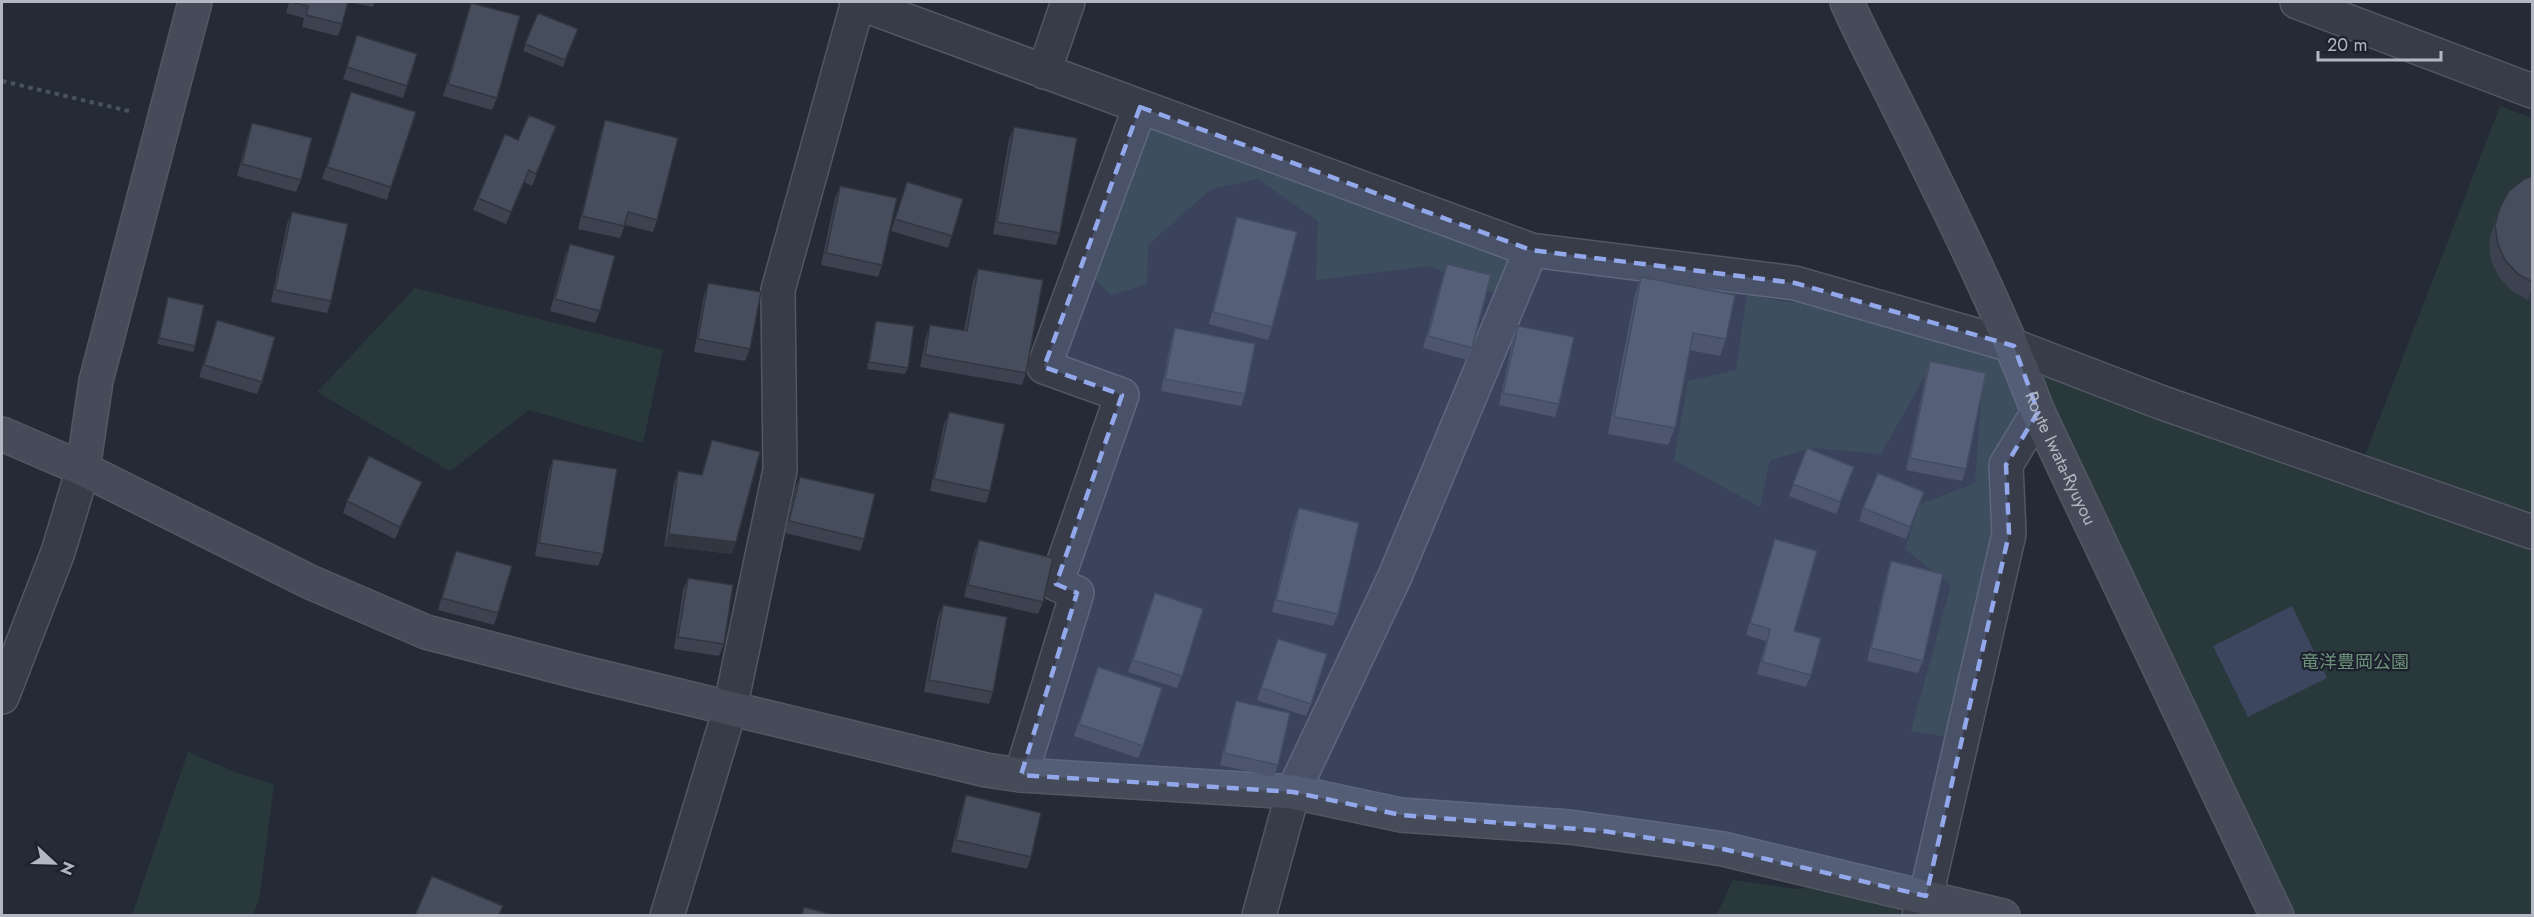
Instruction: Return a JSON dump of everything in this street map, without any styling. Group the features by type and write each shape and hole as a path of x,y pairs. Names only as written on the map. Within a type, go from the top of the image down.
{"street":[{"path":"2,697 58,552 83,469 96,381 195,2"},
{"path":"667,915 730,709 780,470 778,290 857,2 1531,250 1795,283 2014,346 2160,402 2532,532"},
{"path":"1044,72 1068,2"},
{"name":"Route Iwata-Ryuyou","path":"1847,2 1867,49 1893,96 2014,346 2038,412 2277,915"},
{"path":"2297,2 2532,91"},
{"path":"1021,775 1077,593 1056,584 1122,395 1044,367 1140,107"},
{"path":"1259,915 1293,792 1395,576 1531,250"},
{"path":"1923,906 2009,534 2006,465 2038,412"},
{"path":"2,434 83,469 310,582 426,632 730,709 986,770 1021,775 1293,792 1401,814 1569,827 1723,849 1923,906 2003,915"}],"path":[{"path":"2,81 164,119"}],"highlighted area":[{"path":"1140,107 1531,250 1795,283 2014,346 2038,412 2006,465 2009,534 1926,896 1723,849 1603,831 1401,815 1293,792 1021,775 1077,593 1056,584 1122,395 1044,367"}],"green space":[{"path":"2500,106 2532,118 2532,534 2359,471"},
{"path":"1140,107 1527,259 1510,300 1429,266 1316,280 1318,221 1258,179 1211,189 1148,245 1147,284 1111,295 1082,266"},
{"path":"415,288 663,350 643,443 529,410 450,471 317,392"},
{"path":"1747,294 1785,302 1880,307 1950,327 2024,376 2038,412 1999,456 2009,534 1953,738 1911,731 1951,585 1905,549 1920,504 1975,483 1982,385 1926,374 1881,454 1814,448 1770,460 1760,507 1674,460 1688,381 1736,370"},
{"name":"竜洋豊岡公園","path":"2014,346 2532,538 2532,915 2275,915"},
{"path":"188,752 237,773 274,784 259,900 253,915 132,915"},
{"path":"1733,880 1795,889 1870,883 1899,906 1901,915 1716,916"}],"water":[{"path":"2292,606 2327,678 2248,717 2213,646"}],"building":[{"path":"291,2 348,2 342,24 306,15 308,6"},
{"path":"471,3 520,16 497,98 448,84"},
{"path":"538,13 578,29 565,60 525,44"},
{"path":"357,35 417,54 407,86 347,67"},
{"path":"351,92 416,112 391,187 327,167"},
{"path":"529,115 556,126 536,174 529,170 511,212 478,198 505,134 518,140"},
{"path":"605,120 678,138 657,220 628,212 624,226 582,216"},
{"path":"252,123 312,138 301,180 242,164"},
{"path":"1014,127 1077,138 1060,233 997,222"},
{"path":"2532,176 2532,282 2518,274 2505,260 2498,244 2495,225 2500,207 2509,191 2524,179"},
{"path":"907,182 963,199 952,236 895,219"},
{"path":"840,186 897,198 882,265 826,253"},
{"path":"292,212 348,224 331,301 275,290"},
{"path":"1237,217 1297,232 1272,327 1213,312"},
{"path":"570,244 615,256 600,311 555,299"},
{"path":"1447,264 1491,275 1472,348 1428,336"},
{"path":"978,269 1043,280 1026,373 925,355 930,325 967,331"},
{"path":"1641,277 1735,295 1726,339 1693,333 1675,428 1614,417"},
{"path":"708,283 761,292 750,349 698,339"},
{"path":"168,297 204,305 195,346 159,338"},
{"path":"217,320 275,337 262,382 204,365"},
{"path":"876,321 914,326 908,368 869,362"},
{"path":"1518,326 1574,337 1559,404 1503,393"},
{"path":"1175,328 1255,344 1245,394 1165,379"},
{"path":"1930,361 1986,373 1966,469 1910,458"},
{"path":"949,412 1005,424 990,491 934,479"},
{"path":"712,440 760,452 736,542 669,534 678,471 702,475"},
{"path":"1807,448 1854,467 1840,502 1793,484"},
{"path":"369,456 422,482 400,527 347,501"},
{"path":"553,459 617,469 603,554 539,543"},
{"path":"1878,473 1924,492 1910,527 1863,508"},
{"path":"800,477 875,494 864,539 789,521"},
{"path":"1299,508 1359,523 1338,614 1276,600"},
{"path":"1775,539 1817,551 1794,631 1821,638 1811,675 1762,662 1770,629 1750,623"},
{"path":"979,540 1053,558 1043,602 968,585"},
{"path":"456,551 512,566 498,613 442,598"},
{"path":"1891,561 1943,574 1923,661 1871,648"},
{"path":"688,578 733,585 724,644 678,637"},
{"path":"1155,593 1203,609 1182,676 1133,660"},
{"path":"943,605 1007,617 993,692 929,680"},
{"path":"1278,639 1327,654 1311,704 1261,688"},
{"path":"1098,667 1162,688 1143,746 1079,724"},
{"path":"1236,701 1290,713 1278,765 1224,753"},
{"path":"966,795 1041,813 1031,857 956,840"},
{"path":"432,876 503,906 499,915 415,915"},
{"path":"804,907 833,915 802,915"}]}
